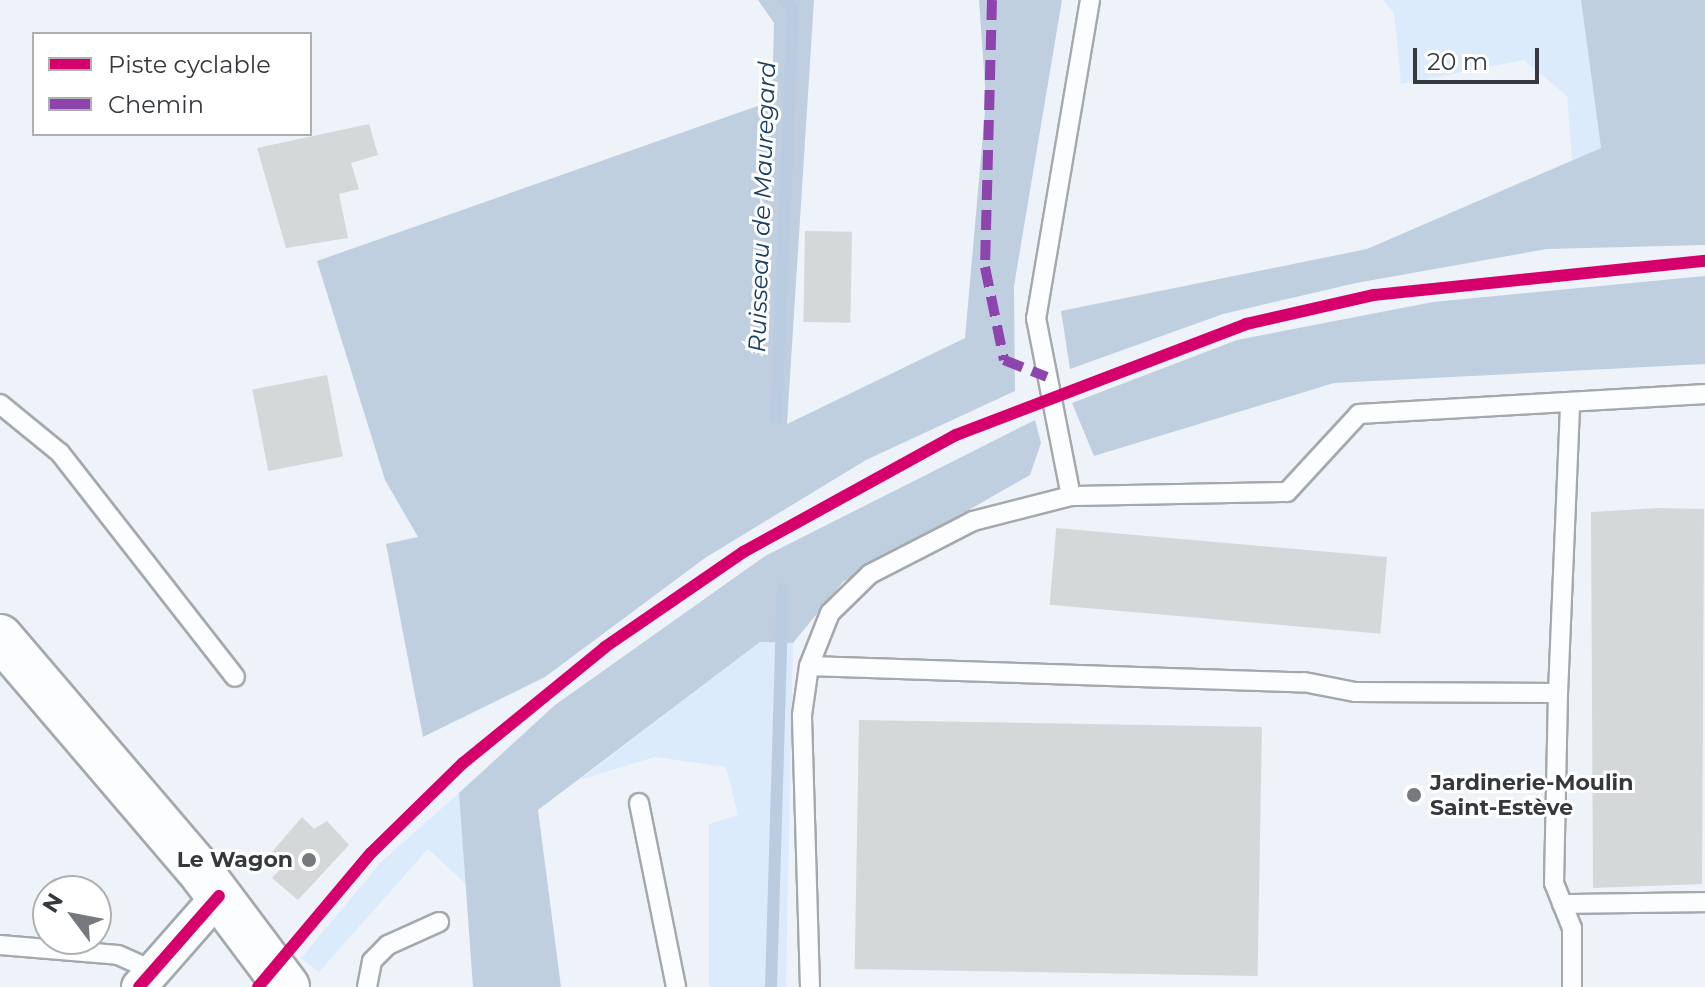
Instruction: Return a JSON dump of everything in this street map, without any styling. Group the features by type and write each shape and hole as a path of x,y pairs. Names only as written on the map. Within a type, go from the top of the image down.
{"main road":[{"path":"0,637 134,802 209,906 287,987"},
{"path":"209,906 250,987"}],"street":[{"path":"146,979 209,906"}],"lane":[{"path":"1071,496 1036,318 1090,0"},
{"path":"810,987 802,715 809,666 830,613 870,574 973,521 1071,496 1287,492 1359,414 1570,405 1705,394"},
{"path":"0,404 60,453 235,677"},
{"path":"1570,405 1554,883 1575,949 1572,987"},
{"path":"809,666 1304,682 1355,692 1558,693"},
{"path":"639,803 676,987"},
{"path":"1562,904 1705,902"},
{"path":"367,987 372,961 388,945 439,922"},
{"path":"0,945 118,955 146,979"}],"shaded area":[{"path":"758,0 814,0 787,424 965,338 986,100 979,0 1062,0 1014,286 1015,391 866,460 705,558 545,677 423,737 386,544 418,537 385,480 317,261 772,101 774,23"},
{"path":"1383,0 1581,0 1601,148 1572,160 1567,96 1524,60 1401,84 1394,13"},
{"path":"1581,0 1705,0 1705,245 1547,249 1356,283 1223,314 1070,369 1061,311 1367,249 1601,148"},
{"path":"1705,276 1705,364 1334,383 1094,456 1072,403 1237,340 1433,302"},
{"path":"1035,420 1041,443 1030,475 843,582 793,643 760,642 538,810 561,987 473,987 459,793 555,705 765,556"},
{"path":"760,642 793,643 786,987 709,987 709,824 738,815 726,767 655,757 579,780"},
{"path":"459,793 466,884 428,849 319,972 301,958 382,861"}],"building":[{"path":"369,124 378,155 351,163 359,189 339,194 348,238 286,248 257,148"},
{"path":"805,231 852,232 850,323 803,322"},
{"path":"327,375 343,456 268,471 252,390"},
{"path":"1704,509 1702,884 1593,888 1591,512"},
{"path":"1056,528 1387,557 1380,634 1050,605"},
{"path":"859,720 1262,727 1258,976 855,969"},
{"path":"302,817 314,829 327,821 349,845 298,900 272,878 285,864 272,852"}],"waterway":[{"name":"Ruisseau de Mauregard","path":"776,418 793,9 784,0"},
{"name":"Ruisseau de Mauregard","path":"771,987 783,589"}],"marked path":[{"path":"992,0 985,267 1004,360 1047,377"}],"cycle path":[{"path":"258,987 371,853 463,763 605,647 743,552 956,435 1246,324 1374,295 1705,261"},
{"path":"139,987 219,896"}],"place":[{"name":"Jardinerie-Moulin Saint-Estève","path":"1414,795"},
{"name":"Le Wagon","path":"309,860"}]}
